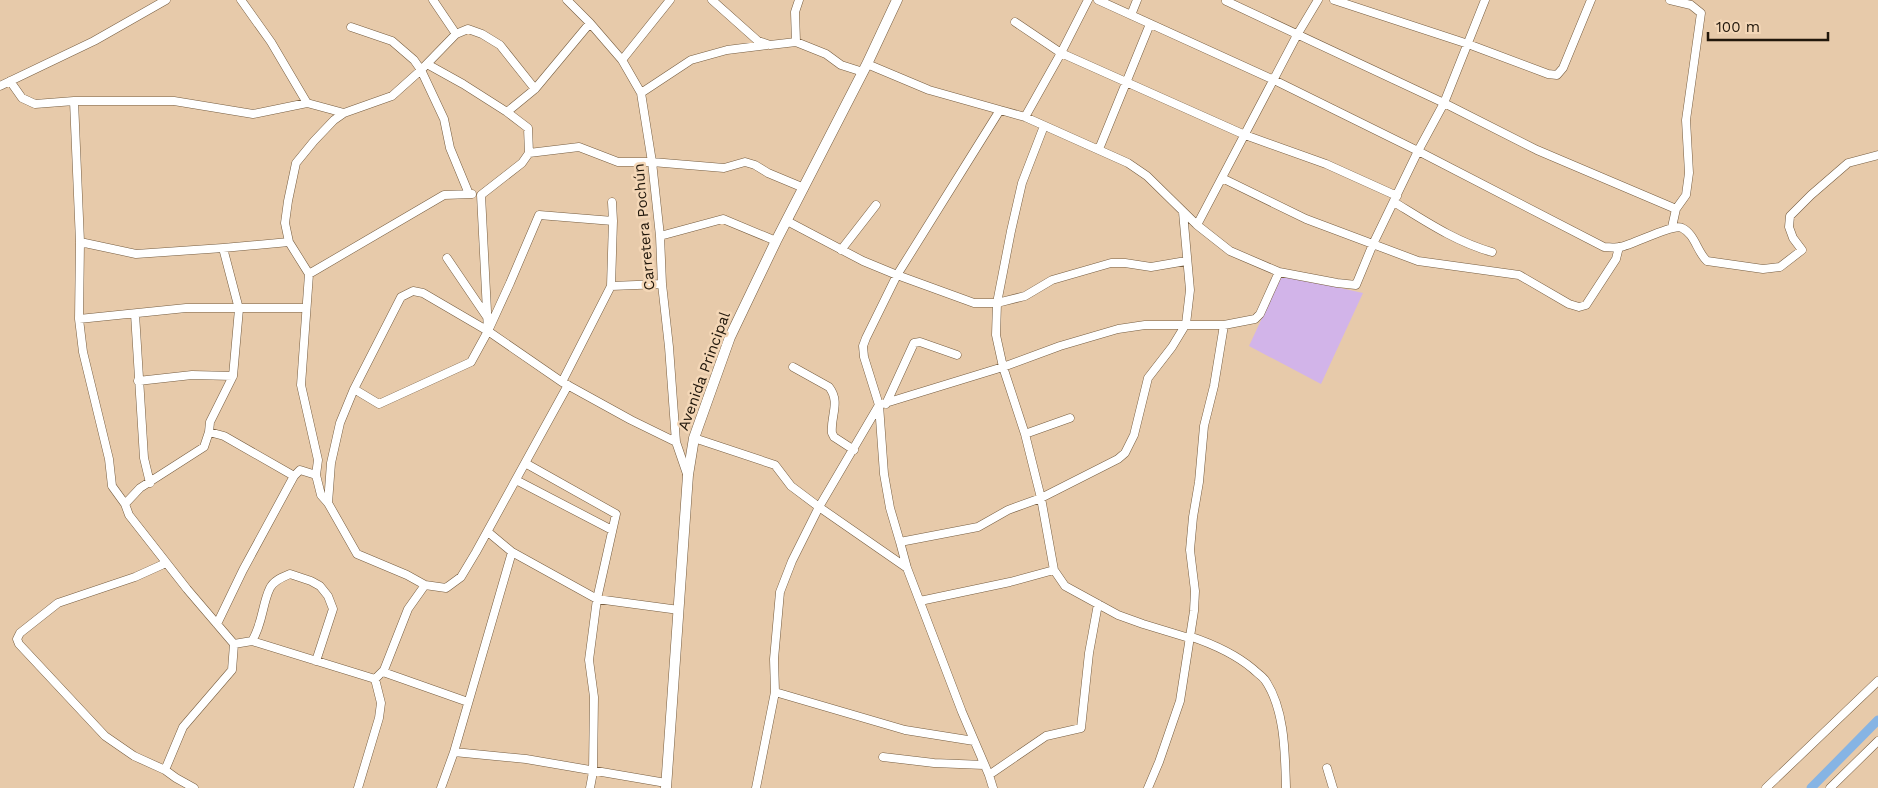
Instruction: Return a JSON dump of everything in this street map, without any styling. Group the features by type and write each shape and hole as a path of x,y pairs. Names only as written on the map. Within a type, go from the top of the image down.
{"main road":[{"name":"Avenida Principal","path":"666,786 688,475 694,438 730,337 776,241 865,68 897,0"}],"street":[{"path":"0,86 94,41 166,0"},
{"path":"241,0 271,42 307,103"},
{"path":"433,0 456,34"},
{"name":"Carretera Pochún","path":"567,0 622,60 641,93 652,162 660,236 662,284 676,442 688,475"},
{"path":"622,60 670,0"},
{"path":"712,0 758,41 770,45"},
{"path":"796,42 795,12 798,0"},
{"path":"1025,117 1062,52 1088,0"},
{"path":"1098,0 1274,80 1418,150 1604,247 1619,248 1652,236 1672,226 1681,226 1690,234 1702,256 1707,261 1763,268 1780,267 1802,250 1793,238 1789,227 1790,216 1848,163 1878,155"},
{"path":"1130,15 1137,0"},
{"path":"1226,0 1444,103 1538,150 1676,209"},
{"path":"1197,225 1297,35 1318,0"},
{"path":"1334,0 1468,44 1548,74 1557,75 1564,68 1591,0"},
{"path":"641,93 691,60 727,50 796,42 826,54 841,65 865,68 930,90 1025,117 1139,169 1197,225 1230,251 1279,272 1356,285 1373,244 1418,150 1444,103 1485,0"},
{"path":"1670,0 1691,5 1701,13 1686,120 1689,173 1686,195 1676,209 1672,226"},
{"path":"1014,22 1062,52 1245,135 1326,164 1395,199 1438,230 1492,252"},
{"path":"507,112 535,89 590,23"},
{"path":"1098,149 1128,82 1150,24"},
{"path":"309,274 444,195 481,195 522,163 529,154 528,128 507,112 463,84 424,67 392,41 352,27"},
{"path":"535,89 500,45 482,34 468,29 456,34 392,96 344,113 321,134 296,163 285,224 289,242 309,274 301,385 318,460 316,474 320,495 328,502 356,554 426,585 446,588 461,577 488,532 525,463 611,286 612,202"},
{"path":"424,67 444,119 450,148 469,194"},
{"path":"10,81 22,98 35,104 74,101 174,101 253,114 307,103 344,113"},
{"path":"74,101 80,242 79,319 83,352 109,459 112,486 125,504 129,515 166,563 234,644 232,670 183,727 165,770"},
{"path":"993,788 907,568 888,500 884,474 883,404 864,357 863,346 897,275 1000,110"},
{"path":"1044,126 1022,183 1004,262 997,303 996,335 1025,434 1041,498 1054,570 1066,586 1098,604 1130,620 1220,646 1264,678 1275,699 1282,728 1286,788"},
{"path":"529,154 579,147 618,162 652,162 724,168 745,162 804,188"},
{"path":"1222,178 1306,219 1418,261 1519,275 1579,308 1586,305 1616,258 1619,248"},
{"path":"481,195 488,331"},
{"path":"841,250 876,205"},
{"path":"900,542 978,527 1008,510 1041,498 1118,459 1125,453 1134,435 1148,378 1172,347 1186,324 1190,290 1183,212"},
{"path":"354,389 379,404 471,362 488,331 539,214 613,221"},
{"path":"660,236 723,218 776,241"},
{"path":"787,221 863,261 974,303 997,303 1025,296 1052,280 1111,263 1151,267 1186,262"},
{"path":"80,242 136,254 289,242"},
{"path":"125,504 140,488 204,448 210,422 233,376 239,309 223,248"},
{"path":"447,258 487,317"},
{"path":"883,404 1004,367 1060,346 1118,329 1145,325 1224,325 1258,317 1279,272"},
{"path":"611,286 662,284"},
{"path":"328,502 331,463 340,423 354,389 401,296 413,291 423,293 488,331 565,383 631,420 676,442"},
{"path":"79,319 186,308 306,308"},
{"path":"135,314 144,458 150,483"},
{"path":"1148,788 1180,701 1195,591 1190,550 1193,517 1199,482 1204,426 1214,386 1224,325"},
{"path":"756,788 775,692 774,659 780,592 792,561 819,507 883,404 914,343 920,342 957,355"},
{"path":"793,367 829,387 833,392 835,403 832,433 834,437 854,450"},
{"path":"138,381 192,375 233,376"},
{"path":"1025,434 1070,418"},
{"path":"209,432 224,436 294,476"},
{"path":"694,438 775,465 791,486 907,568"},
{"path":"525,463 616,514 598,599 589,660 594,698 593,772 590,788"},
{"path":"217,624 243,570 294,476 300,470 316,474"},
{"path":"516,480 612,530"},
{"path":"488,532 512,552 598,599 679,610"},
{"path":"441,788 454,752 512,552"},
{"path":"166,563 135,577 58,603 20,633 17,639 19,644 105,736 134,756 165,770 194,788"},
{"path":"920,602 1054,570"},
{"path":"252,641 261,622 271,587 278,579 290,574 320,586 328,596 333,609 316,661"},
{"path":"376,679 383,672 408,609 426,585"},
{"path":"989,775 1046,736 1081,728 1089,653 1098,604"},
{"path":"234,644 252,641 376,679"},
{"path":"383,672 468,702"},
{"path":"358,788 380,718 381,703 376,679"},
{"path":"1766,788 1878,681"},
{"path":"775,692 905,730 974,741"},
{"path":"1830,788 1878,741"},
{"path":"454,752 526,759 666,786"},
{"path":"883,757 934,763 984,764"},
{"path":"1327,768 1332,788"}],"shaded area":[{"path":"1282,275 1363,293 1321,384 1249,346"}],"waterway":[{"path":"1811,788 1878,720"}]}
